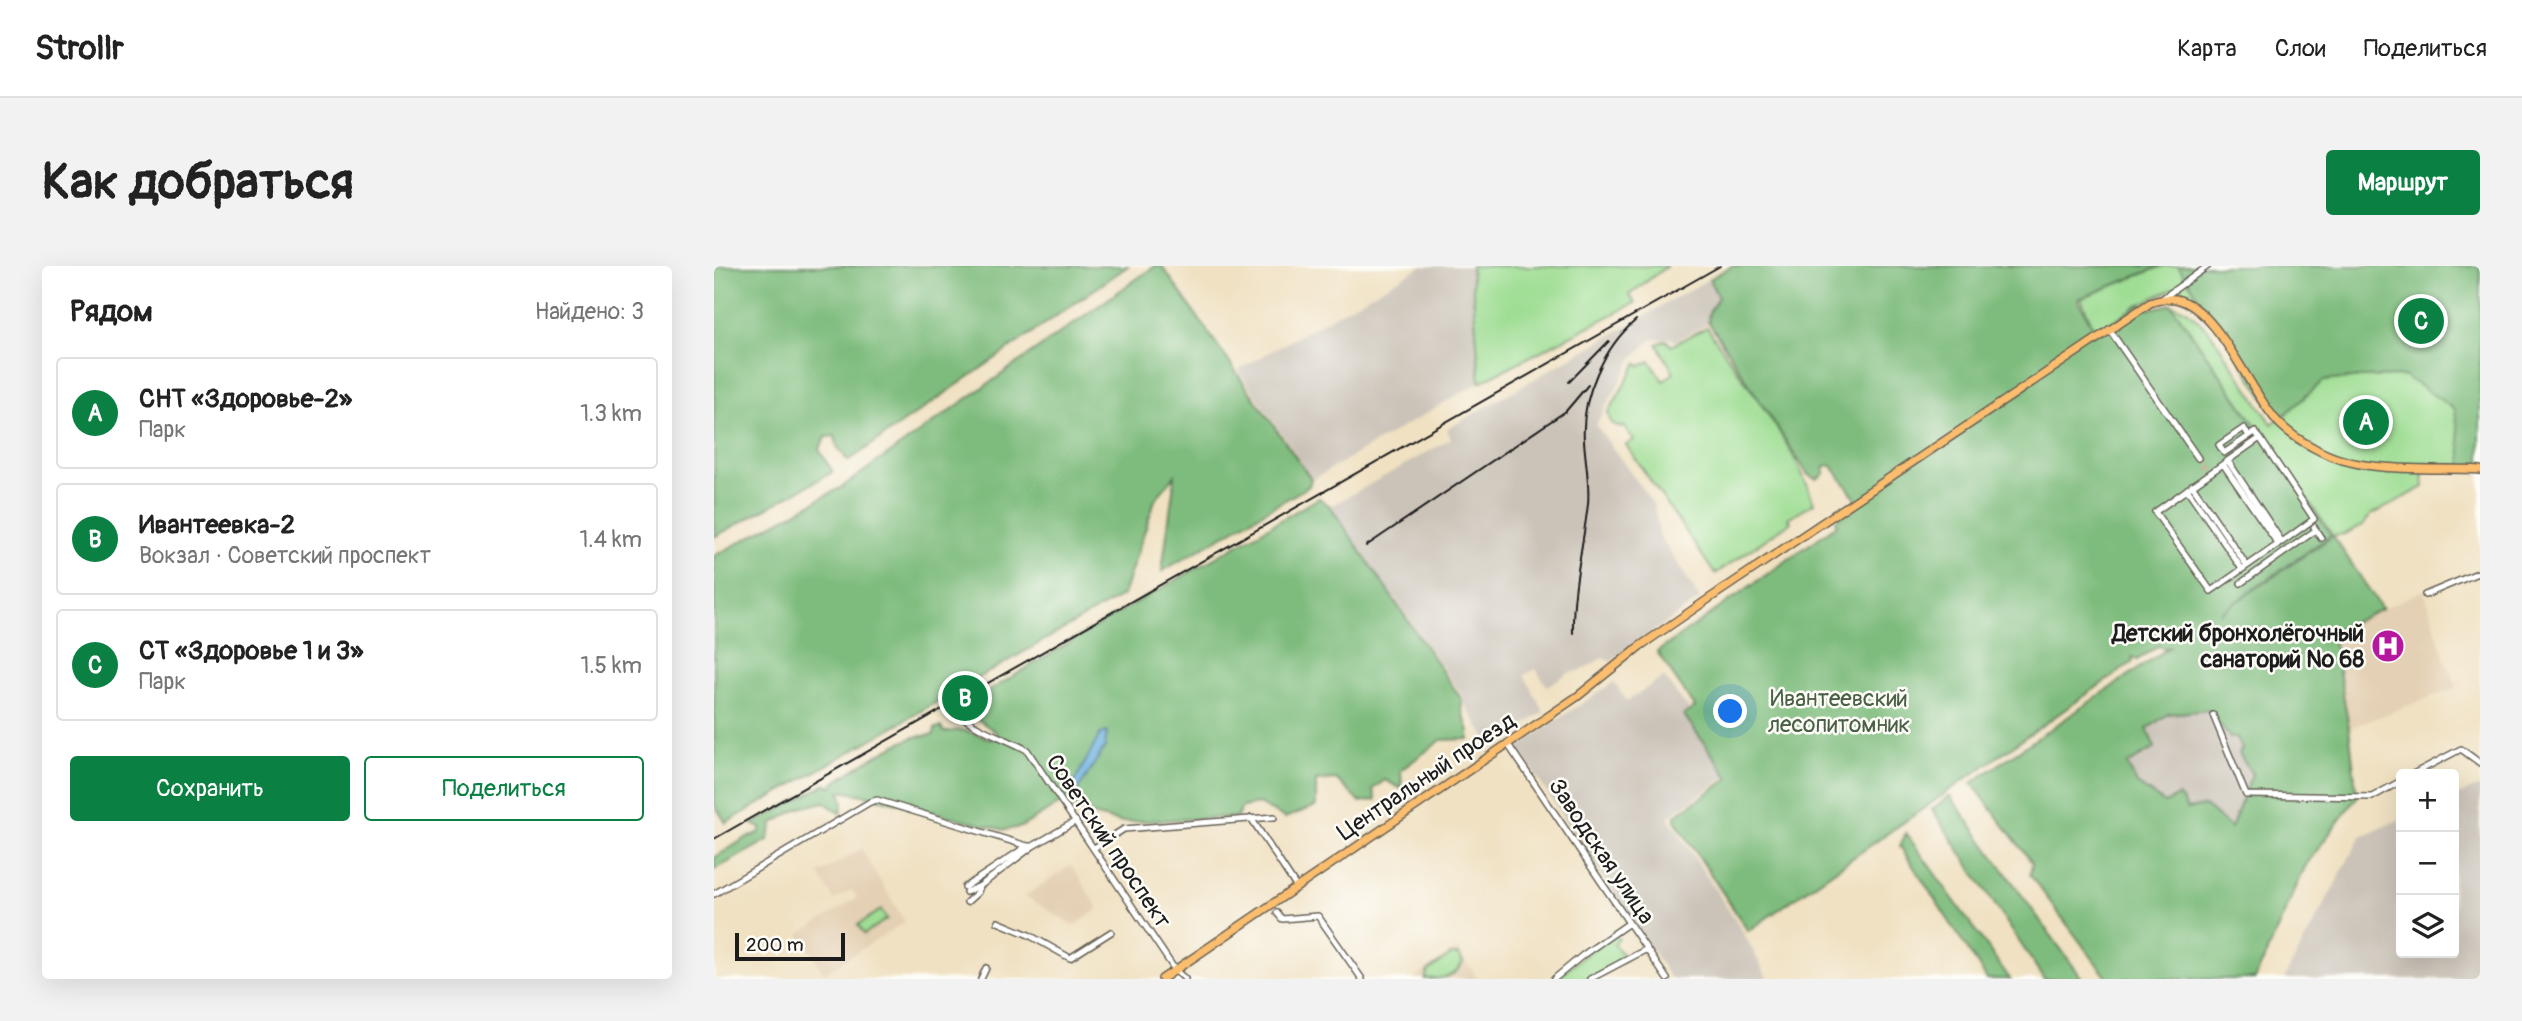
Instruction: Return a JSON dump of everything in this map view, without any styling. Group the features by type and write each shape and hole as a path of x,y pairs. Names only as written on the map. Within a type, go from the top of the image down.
{"main road":[{"path":"2160,300 2176,299 2204,314 2273,416 2294,436 2319,451 2342,459 2386,467 2480,470"},
{"name":"Центральный проезд","path":"1162,979 1587,691 1640,646 1707,600 2141,307 2160,300"}],"street":[{"path":"2160,300 2208,266"},
{"path":"2109,329 2198,458"},
{"path":"2249,436 2244,428 2219,445 2224,453 2255,432 2260,438 2314,519 2211,591 2155,512 2208,472 2260,438"},
{"path":"2225,462 2279,543"},
{"path":"2190,487 2245,568"},
{"path":"2310,522 2321,538"},
{"path":"2241,583 2316,530"},
{"path":"2425,595 2480,572"},
{"path":"2235,574 2247,591"},
{"name":"Советский проспект","path":"958,713 988,733 1027,750 1175,970 1185,979"},
{"path":"2213,715 2246,795 2372,797 2396,784"},
{"name":"Заводская улица","path":"1507,743 1667,979"},
{"path":"2422,769 2460,749 2480,763"},
{"path":"714,894 877,800 1030,846"},
{"path":"1094,848 1124,829 1274,817"},
{"path":"1251,818 1297,888"},
{"path":"1030,846 980,886 966,890 1030,846 1076,821"},
{"path":"967,902 978,892 980,886"},
{"path":"1277,913 1282,919 1318,916 1362,979"},
{"path":"998,922 1029,935 1070,958 1111,932"},
{"path":"1554,979 1629,923"},
{"path":"1590,979 1647,949"},
{"path":"981,979 986,968"}],"shaded area":[{"path":"1422,266 1471,266 1480,382 1313,479 1238,370"},
{"path":"1709,279 1718,297 1707,324 1675,341 1669,338 1651,340 1634,356 1596,425 1654,505 1659,534 1700,599 1611,661 1602,658 1547,686 1536,669 1524,675 1544,712 1491,746 1462,700 1464,698 1331,506 1451,439 1447,429"},
{"name":"Детский бронхолёгочный санаторий № 68","path":"2424,590 2445,660 2457,687 2349,728 2332,632"},
{"path":"1664,677 1690,711 1684,716 1727,776 1668,817 1743,932 1768,979 1671,979 1517,747 1614,682 1627,701"},
{"path":"2209,710 2230,738 2237,737 2243,750 2239,753 2252,774 2231,829 2187,809 2183,801 2165,803 2137,784 2127,764 2155,748 2147,729 2168,714"},
{"path":"2480,786 2480,979 2284,979 2361,836 2396,821 2396,958 2459,958 2459,795"},
{"path":"861,849 905,922 824,973 799,934 857,898 852,890 834,900 819,874"},
{"path":"1071,865 1099,909 1074,926 1025,896"},
{"path":"1457,948 1478,979 1415,977"}],"green space":[{"path":"714,266 1128,266 848,461 837,446 835,436 826,437 819,450 833,472 714,537"},
{"path":"1155,266 1162,266 1311,479 1309,486 1162,571 1175,475 1155,500 1123,595 726,823 714,804 714,556 842,487"},
{"path":"1471,266 1667,266 1629,295 1635,303 1480,382"},
{"name":"Ивантеевский лесопитомник","path":"1732,266 2161,266 2078,299 2096,333 2139,304 2150,309 2171,304 2331,535 2220,613 2333,536 2382,609 2332,632 2349,728 2357,797 2306,865 2255,979 2108,979 2030,875 2032,863 1972,783 2171,646 2158,646 2137,660 2132,657 2133,662 1748,931 1675,820 1676,815 1729,778 1684,715 1695,707 1657,652 1837,525 1835,520 1859,503 1831,465 1825,466 1824,474 1817,479 1808,475 1708,321 1709,313 1718,297 1709,279","holes":["2209,710 2230,738 2237,737 2242,749 2239,753 2252,774 2231,828 2205,806 2187,809 2178,796 2165,803 2137,784 2127,764 2155,748 2147,729 2168,714"]},
{"path":"2163,266 2253,266 2201,304 2172,295 2179,286 2140,304 2096,333 2081,298"},
{"path":"2178,266 2480,266 2480,468 2463,469 2455,409 2404,376 2323,381 2279,420"},
{"path":"2318,266 2480,266 2464,465 2422,464 2424,487 2371,515 2363,525 2345,534 2333,536 2171,304 2187,310 2210,332 2272,424 2323,381 2404,376"},
{"path":"1707,327 1780,434 1805,479 1814,503 1788,518 1791,522 1715,574 1626,445 1634,440 1624,426 1621,428 1611,423 1608,413 1637,363 1640,366 1650,361 1663,381 1674,373 1657,344 1666,340 1671,346"},
{"path":"1319,498 1330,506 1462,700 1469,739 1441,740 1401,770 1402,789 1385,780 1373,789 1376,800 1360,802 1336,779 1316,781 1316,806 1285,818 1259,804 1242,807 1237,817 1121,822 1088,814 1064,801 1021,827 1004,830 840,791 843,802 841,814 824,802 800,808 773,823 768,840 714,870 714,858 759,833 761,828 752,824 826,784 833,787 834,783 852,770 902,742 934,734 935,728 941,727 944,732 962,730 991,739 996,738 997,733 970,714 967,708 989,697 990,690"},
{"path":"1950,796 2082,979 2044,979 1932,809"},
{"path":"1906,833 2010,979 1987,979 1900,846"},
{"path":"881,910 887,919 864,934 858,925"},
{"path":"1614,933 1619,939 1614,944 1626,959 1590,979 1554,979"},
{"path":"1451,955 1458,955 1463,962 1456,971 1442,978 1425,979 1428,971"}],"water":[{"path":"1107,732 1105,747 1074,796 1067,796 1100,734"}],"tunnel":[{"path":"2198,458 2207,471"}],"railway":[{"path":"714,839 1720,266"},
{"path":"1573,633 1576,585 1588,504 1584,440 1586,407 1605,358 1624,331 1636,320"},
{"path":"1569,382 1609,341"},
{"path":"1366,546 1566,411 1588,385"}],"place":[{"name":"СТ «Здоровье 1 и 3»","path":"2421,321"},
{"name":"СНТ «Здоровье-2»","path":"2366,422"},
{"name":"Детский бронхолёгочный санаторий № 68","path":"2388,646"},
{"name":"Ивантеевка-2","path":"965,698"}]}
